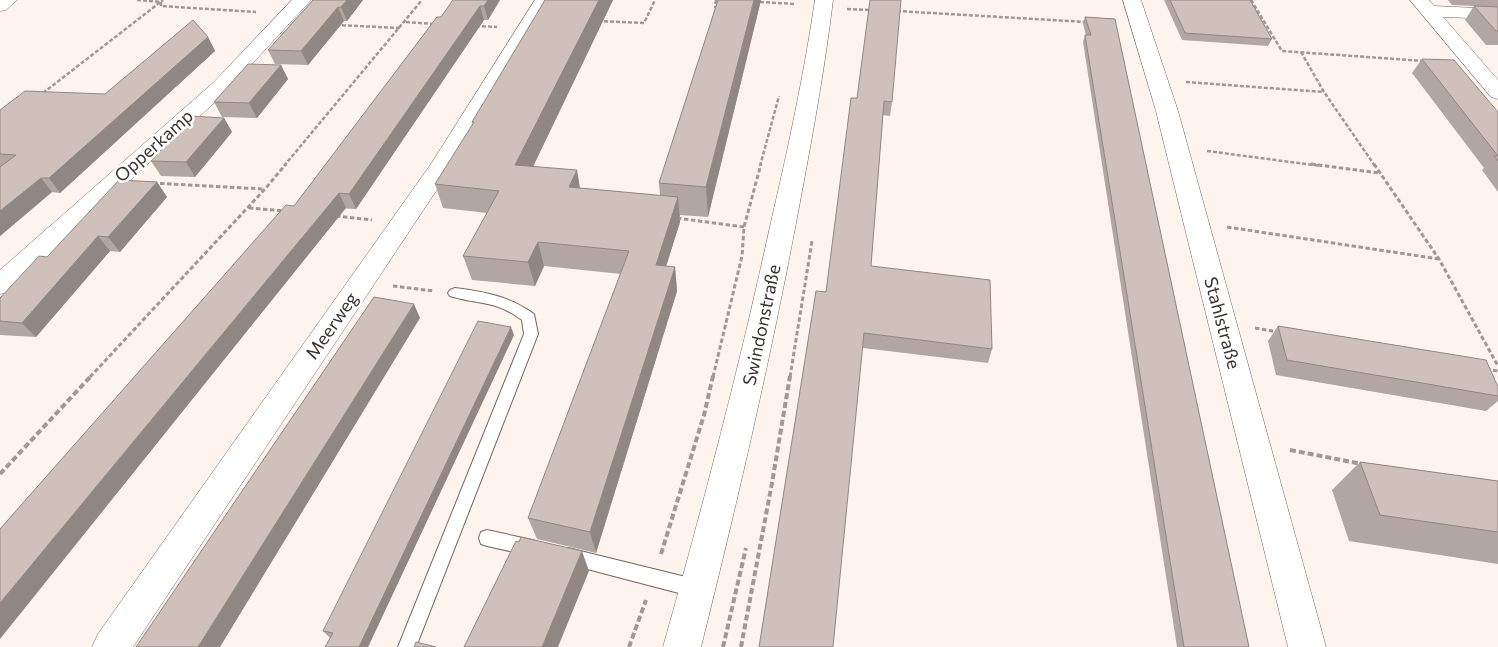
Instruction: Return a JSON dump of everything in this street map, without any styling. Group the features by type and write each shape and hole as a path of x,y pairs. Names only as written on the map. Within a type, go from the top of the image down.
{"street":[{"path":"0,6 8,0"},
{"name":"Meerweg","path":"111,647 441,167 544,0"},
{"name":"Stahlstraße","path":"1132,0 1158,80 1307,647"},
{"name":"Swindonstraße","path":"682,647 737,438 769,297 816,62 834,4"},
{"path":"1424,5 1498,14"},
{"path":"1424,5 1498,93"},
{"name":"Opperkamp","path":"0,286 220,87 296,7"}],"lane":[{"path":"407,647 531,334 529,318 515,306 502,300 455,293"},
{"path":"487,538 698,589"}],"path":[{"path":"137,0 162,1"},
{"path":"0,474 265,189 422,0"},
{"path":"595,20 644,24 655,0"},
{"path":"716,0 715,7 720,7"},
{"path":"1251,0 1282,51 1426,61"},
{"path":"162,1 161,6 296,7"},
{"path":"38,98 162,1"},
{"path":"760,2 796,4 795,13"},
{"path":"834,4 878,10"},
{"path":"888,11 1093,23"},
{"path":"405,22 443,24"},
{"path":"336,25 400,28"},
{"path":"471,26 527,29"},
{"path":"1259,30 1269,30"},
{"path":"1300,52 1324,92 1439,259 1498,366"},
{"path":"1158,80 1324,92"},
{"path":"629,647 654,577 704,415 742,256 744,227 779,95"},
{"path":"1176,147 1380,173"},
{"path":"116,180 265,189"},
{"path":"248,208 287,211"},
{"path":"335,216 403,223"},
{"path":"674,218 744,227"},
{"path":"1196,223 1439,259"},
{"path":"362,283 455,293"},
{"path":"740,647 772,483 802,302"},
{"path":"1222,322 1279,332"},
{"path":"1479,367 1498,371"},
{"path":"1254,444 1371,466"}],"building":[{"path":"313,0 347,0 341,7 338,7 301,51 268,50"},
{"path":"453,0 488,0 484,6 480,6 349,194 339,193 0,603 0,529 286,205 294,206 437,17 441,17"},
{"path":"545,0 599,0 515,165 577,170 569,187 678,197 656,265 675,267 590,532 528,518 629,251 538,242 528,262 463,256 499,191 435,184 474,122 472,122"},
{"path":"718,0 754,0 706,187 659,183"},
{"path":"870,0 901,0 892,102 884,101 871,266 990,280 992,349 864,333 833,647 759,647 816,291 826,292 851,98 857,98"},
{"path":"1170,0 1250,0 1272,39 1185,33"},
{"path":"1474,6 1498,7 1498,31 1496,31"},
{"path":"1085,17 1115,19 1249,647 1184,647 1085,35 1091,35"},
{"path":"193,20 208,37 49,178 41,178 0,211 0,167 16,155 0,154 0,110 25,91 105,94"},
{"path":"1422,59 1454,60 1498,112 1498,156"},
{"path":"248,64 281,65 249,103 214,102"},
{"path":"191,116 224,118 186,162 151,161"},
{"path":"119,180 157,182 108,237 98,236 22,323 0,321 0,298 39,256 47,257"},
{"path":"374,297 414,304 198,647 136,647"},
{"path":"478,321 511,327 359,647 325,647 333,633 323,631"},
{"path":"1278,326 1486,360 1498,387 1498,396 1287,360"},
{"path":"1360,462 1498,481 1498,532 1380,515"},
{"path":"521,537 582,551 542,647 464,647 516,541 519,542"},
{"path":"416,642 436,647 414,647"}]}
